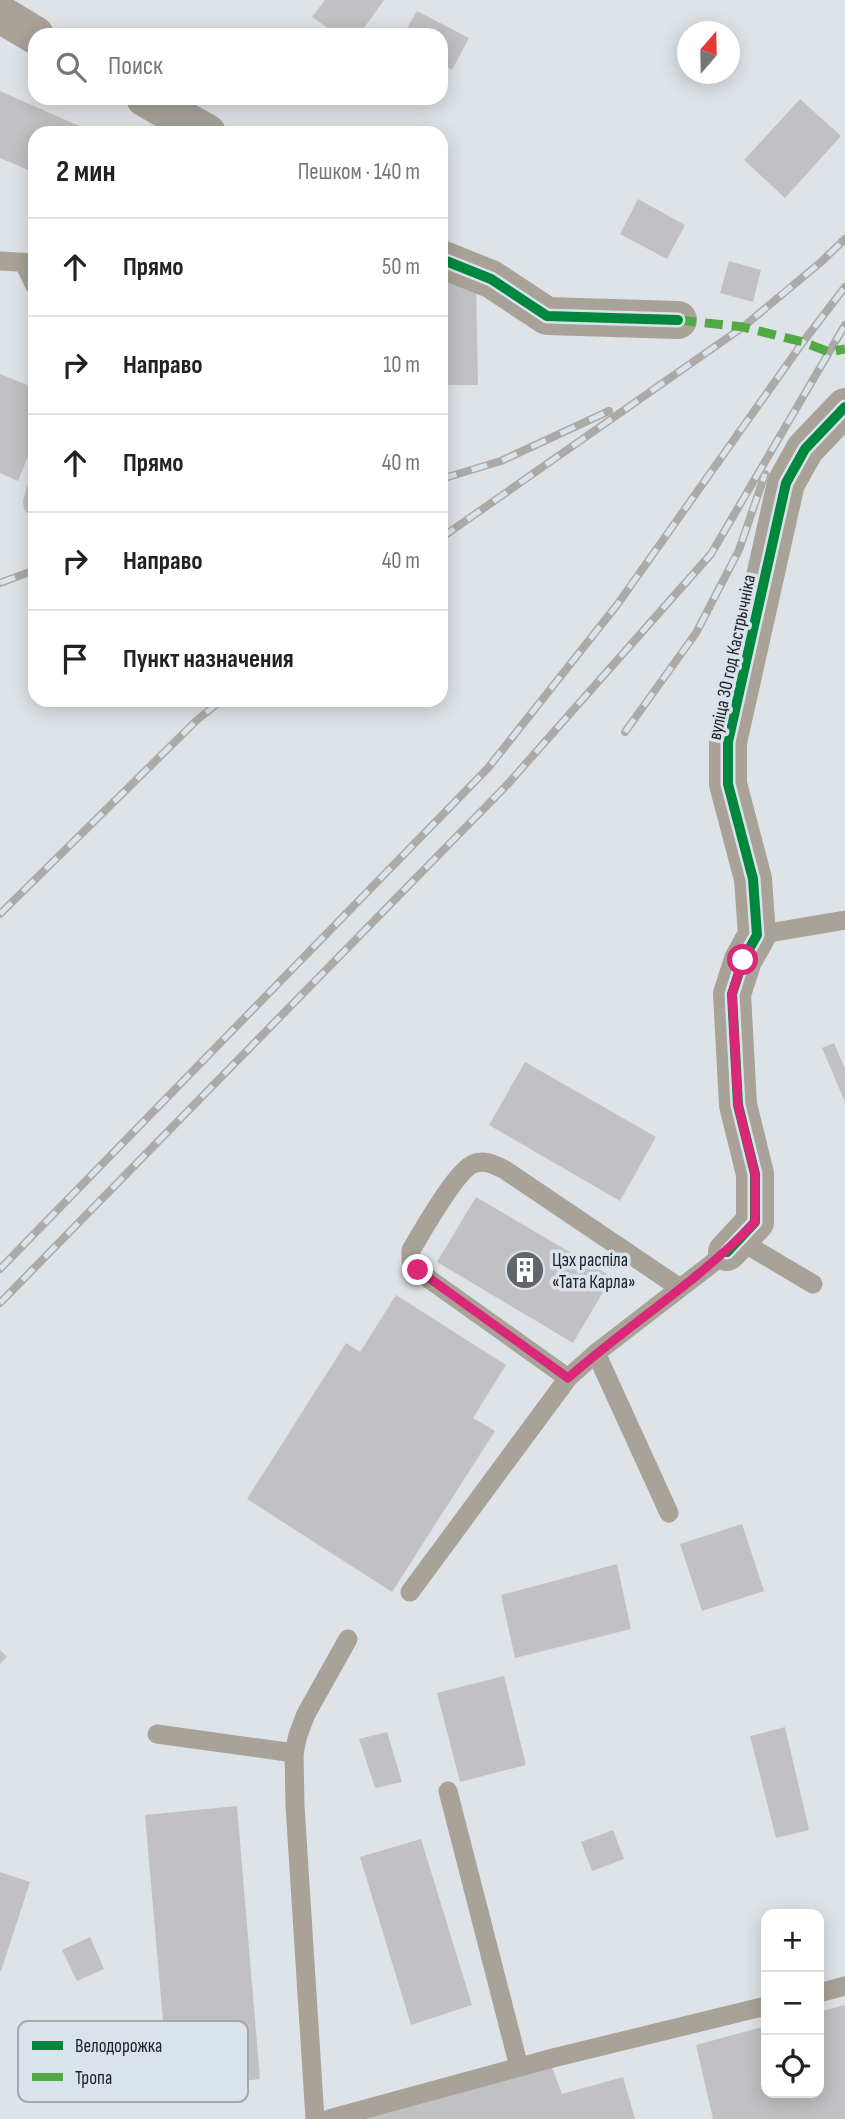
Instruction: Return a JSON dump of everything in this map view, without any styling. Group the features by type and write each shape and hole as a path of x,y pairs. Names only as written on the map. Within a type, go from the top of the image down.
{"street":[{"path":"0,14 28,31"},
{"path":"157,105 195,126"},
{"path":"448,262 491,279 547,316 678,320"},
{"name":"вуліца 30 год Кастрычніка","path":"757,935 753,879 728,784 728,742 786,483 805,449 845,407"},
{"path":"736,1242 755,1222 755,1174 738,1105 732,994 743,960 757,935"}],"lane":[{"path":"0,261 28,263"},
{"path":"757,935 845,920"},
{"path":"568,1378 429,1279 411,1260 411,1250 456,1179 473,1164 489,1162 505,1170 680,1288"},
{"path":"410,1592 568,1378 736,1242 754,1249 813,1283"},
{"path":"596,1353 669,1513"},
{"path":"315,2119 294,1753 306,1714 348,1639"},
{"path":"157,1734 294,1753"},
{"path":"448,1791 519,2067"},
{"path":"824,1992 845,1986"},
{"path":"329,2119 519,2067 761,2007"}],"building":[{"path":"325,0 384,0 364,28 328,28 312,17"},
{"path":"417,11 469,38 452,70 448,67 448,28 407,28"},
{"path":"0,91 79,126 28,126 28,170 0,158"},
{"path":"800,99 841,136 785,198 744,160"},
{"path":"638,199 685,225 667,259 620,234"},
{"path":"729,261 761,270 753,302 720,293"},
{"path":"476,281 478,385 448,385 448,282"},
{"path":"0,374 28,385 28,456 18,481 0,473"},
{"path":"28,485 28,513 23,501"},
{"path":"834,1043 845,1069 845,1102 822,1048"},
{"path":"525,1062 656,1137 620,1201 489,1125"},
{"name":"Цэх распіла «Тата Карла»","path":"476,1197 612,1277 573,1343 437,1262"},
{"path":"396,1295 506,1365 473,1418 495,1431 392,1592 247,1499 346,1343 360,1352"},
{"path":"742,1524 764,1591 702,1611 680,1544"},
{"path":"617,1564 631,1629 515,1658 501,1595"},
{"path":"0,1650 7,1657 0,1664"},
{"path":"504,1676 526,1765 460,1782 437,1693"},
{"path":"785,1727 809,1830 776,1838 750,1736"},
{"path":"387,1732 402,1782 375,1788 359,1739"},
{"path":"237,1806 260,2079 248,2080 248,2021 163,2021 145,1815"},
{"path":"613,1830 624,1859 592,1871 581,1842"},
{"path":"421,1839 472,2005 411,2025 360,1857"},
{"path":"0,1872 30,1882 1,1971 0,1971"},
{"path":"90,1937 104,1969 77,1981 62,1950"},
{"path":"845,2005 845,2119 713,2119 696,2045 761,2027 761,2098 824,2098 824,2011"},
{"path":"550,2062 562,2094 623,2077 635,2119 349,2119"}],"railway":[{"path":"448,533 743,327 845,239"},
{"path":"0,1269 488,768 617,605 845,287"},
{"path":"0,1303 506,786 711,554 845,325"},
{"path":"448,477 501,461 609,411"},
{"path":"625,732 696,633 739,550 765,474"},
{"path":"0,583 28,573"},
{"path":"0,914 213,707"}],"marked path":[{"path":"678,320 743,327 803,342 829,352 845,349"}],"cycle path":[{"path":"448,262 491,279 547,316 678,320"},
{"path":"727,1252 755,1222 755,1174 738,1105 732,994 743,960 757,935 753,879 728,784 728,742 786,483 805,449 845,407"}],"place":[{"name":"Цэх распіла «Тата Карла»","path":"525,1270"}],"route":[{"path":"418,1270 568,1378 596,1353 727,1252 755,1222 755,1174 738,1105 732,994 743,960"}]}
